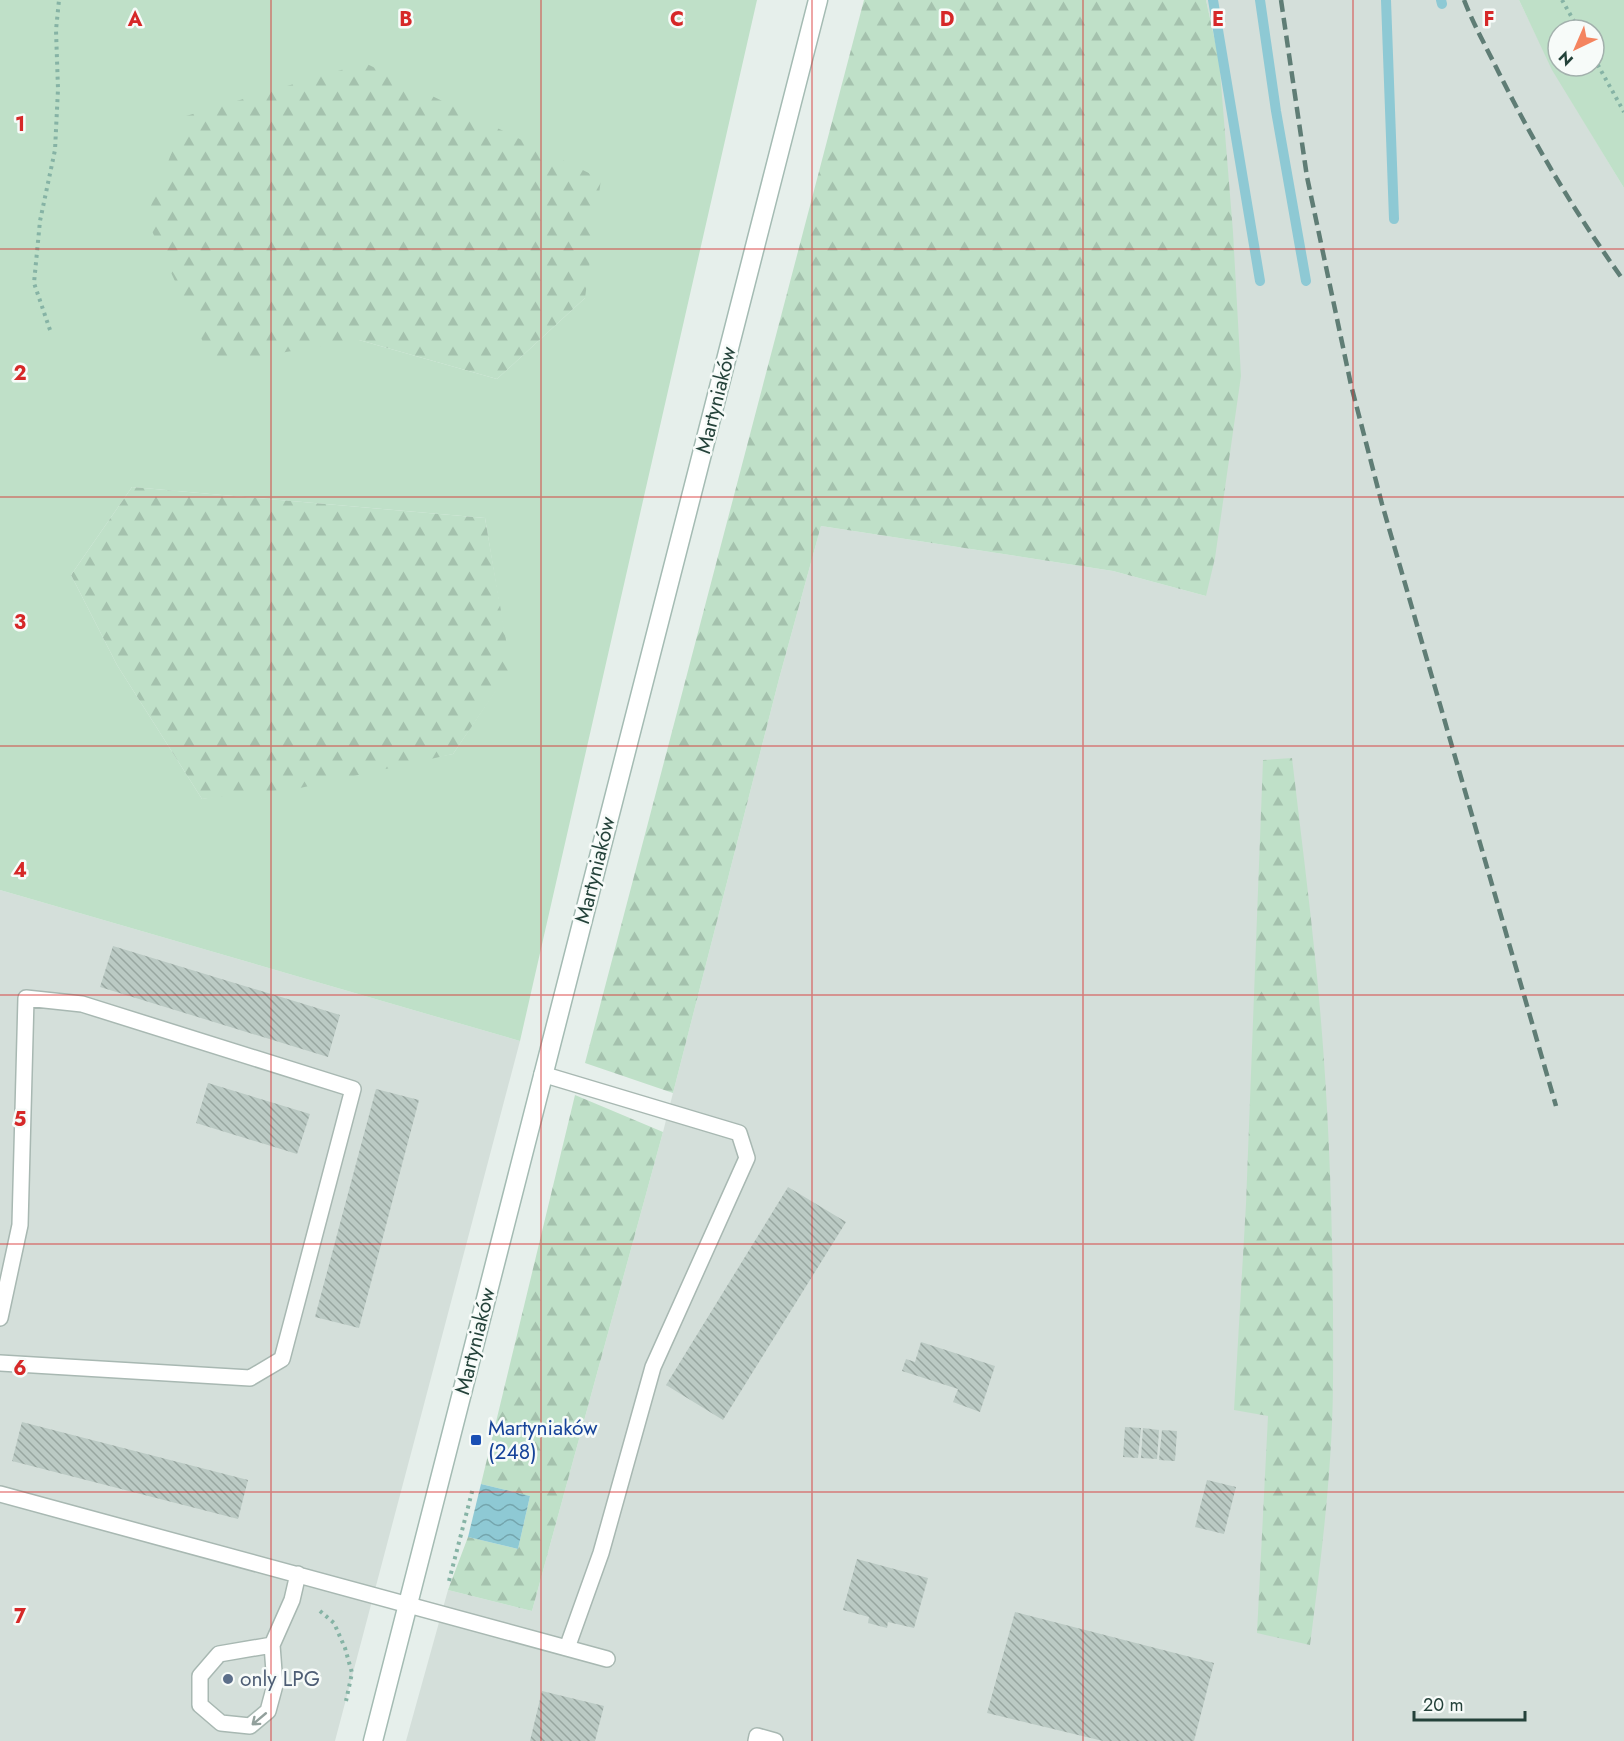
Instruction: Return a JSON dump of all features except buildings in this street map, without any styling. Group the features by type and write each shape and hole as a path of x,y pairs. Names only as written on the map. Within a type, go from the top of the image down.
{"main road":[{"name":"Martyniaków","path":"373,1741 818,0"}],"lane":[{"path":"0,1318 20,1225 26,998 82,1004 353,1089 282,1359 250,1378 0,1363"},
{"path":"542,1074 739,1132 747,1158 653,1367 601,1552 567,1648"},
{"path":"0,1494 607,1659"},
{"path":"272,1644 219,1654 200,1676 200,1705 221,1723 249,1726 268,1711 275,1685 272,1644 292,1600 298,1574"},
{"path":"756,1741 757,1736 775,1741"}],"path":[{"path":"50,330 34,283 40,220 56,150 58,88 56,30 59,0"},
{"path":"1562,0 1572,18"},
{"path":"1605,78 1624,112"},
{"path":"449,1581 472,1488"},
{"path":"292,1600 312,1605 334,1623 345,1648 352,1673 346,1701"}],"shaded area":[{"path":"1206,0 1519,0 1546,56 1546,78 1558,78 1624,188 1624,1741 406,1741 448,1590 532,1611 663,1132 779,679 821,526 1113,571 1206,596 1219,59"},
{"path":"0,890 520,1041 335,1741 0,1741"}],"green space":[{"path":"0,0 757,0 520,1041 0,890","holes":["585,298 497,379 359,340","132,487 485,518 510,669 453,754 202,799 117,665 71,575"]},
{"path":"864,0 1206,0 1219,59 1233,232 1241,376 1215,558 1206,596 1113,571 821,526 779,679 673,1093 585,1063"},
{"path":"1519,0 1624,0 1624,188 1557,78 1606,78 1606,18 1546,18 1546,57"},
{"path":"365,63 601,179 585,298 497,379 359,340 213,364 146,218 186,116"},
{"path":"132,487 485,518 511,669 453,754 300,788 202,799 117,665 71,575"},
{"path":"1292,758 1321,1018 1332,1229 1331,1452 1310,1645 1257,1633 1268,1416 1234,1410 1246,1204 1263,760"},
{"path":"575,1095 663,1132 532,1611 448,1590 468,1537 518,1549 530,1496 481,1484"}],"water":[{"path":"481,1484 530,1496 518,1549 468,1537"}],"waterway":[{"path":"1213,0 1260,281"},
{"path":"1260,0 1276,111 1306,281"},
{"path":"1386,0 1394,219"},
{"path":"1441,0 1442,4"}],"railway":[{"path":"1281,0 1307,177 1351,385 1382,504 1556,1106"},
{"path":"1464,0 1475,26 1540,150 1624,281"}],"place":[{"name":"Martyniaków (248)","path":"476,1440"},
{"name":"only LPG","path":"228,1679"}]}
